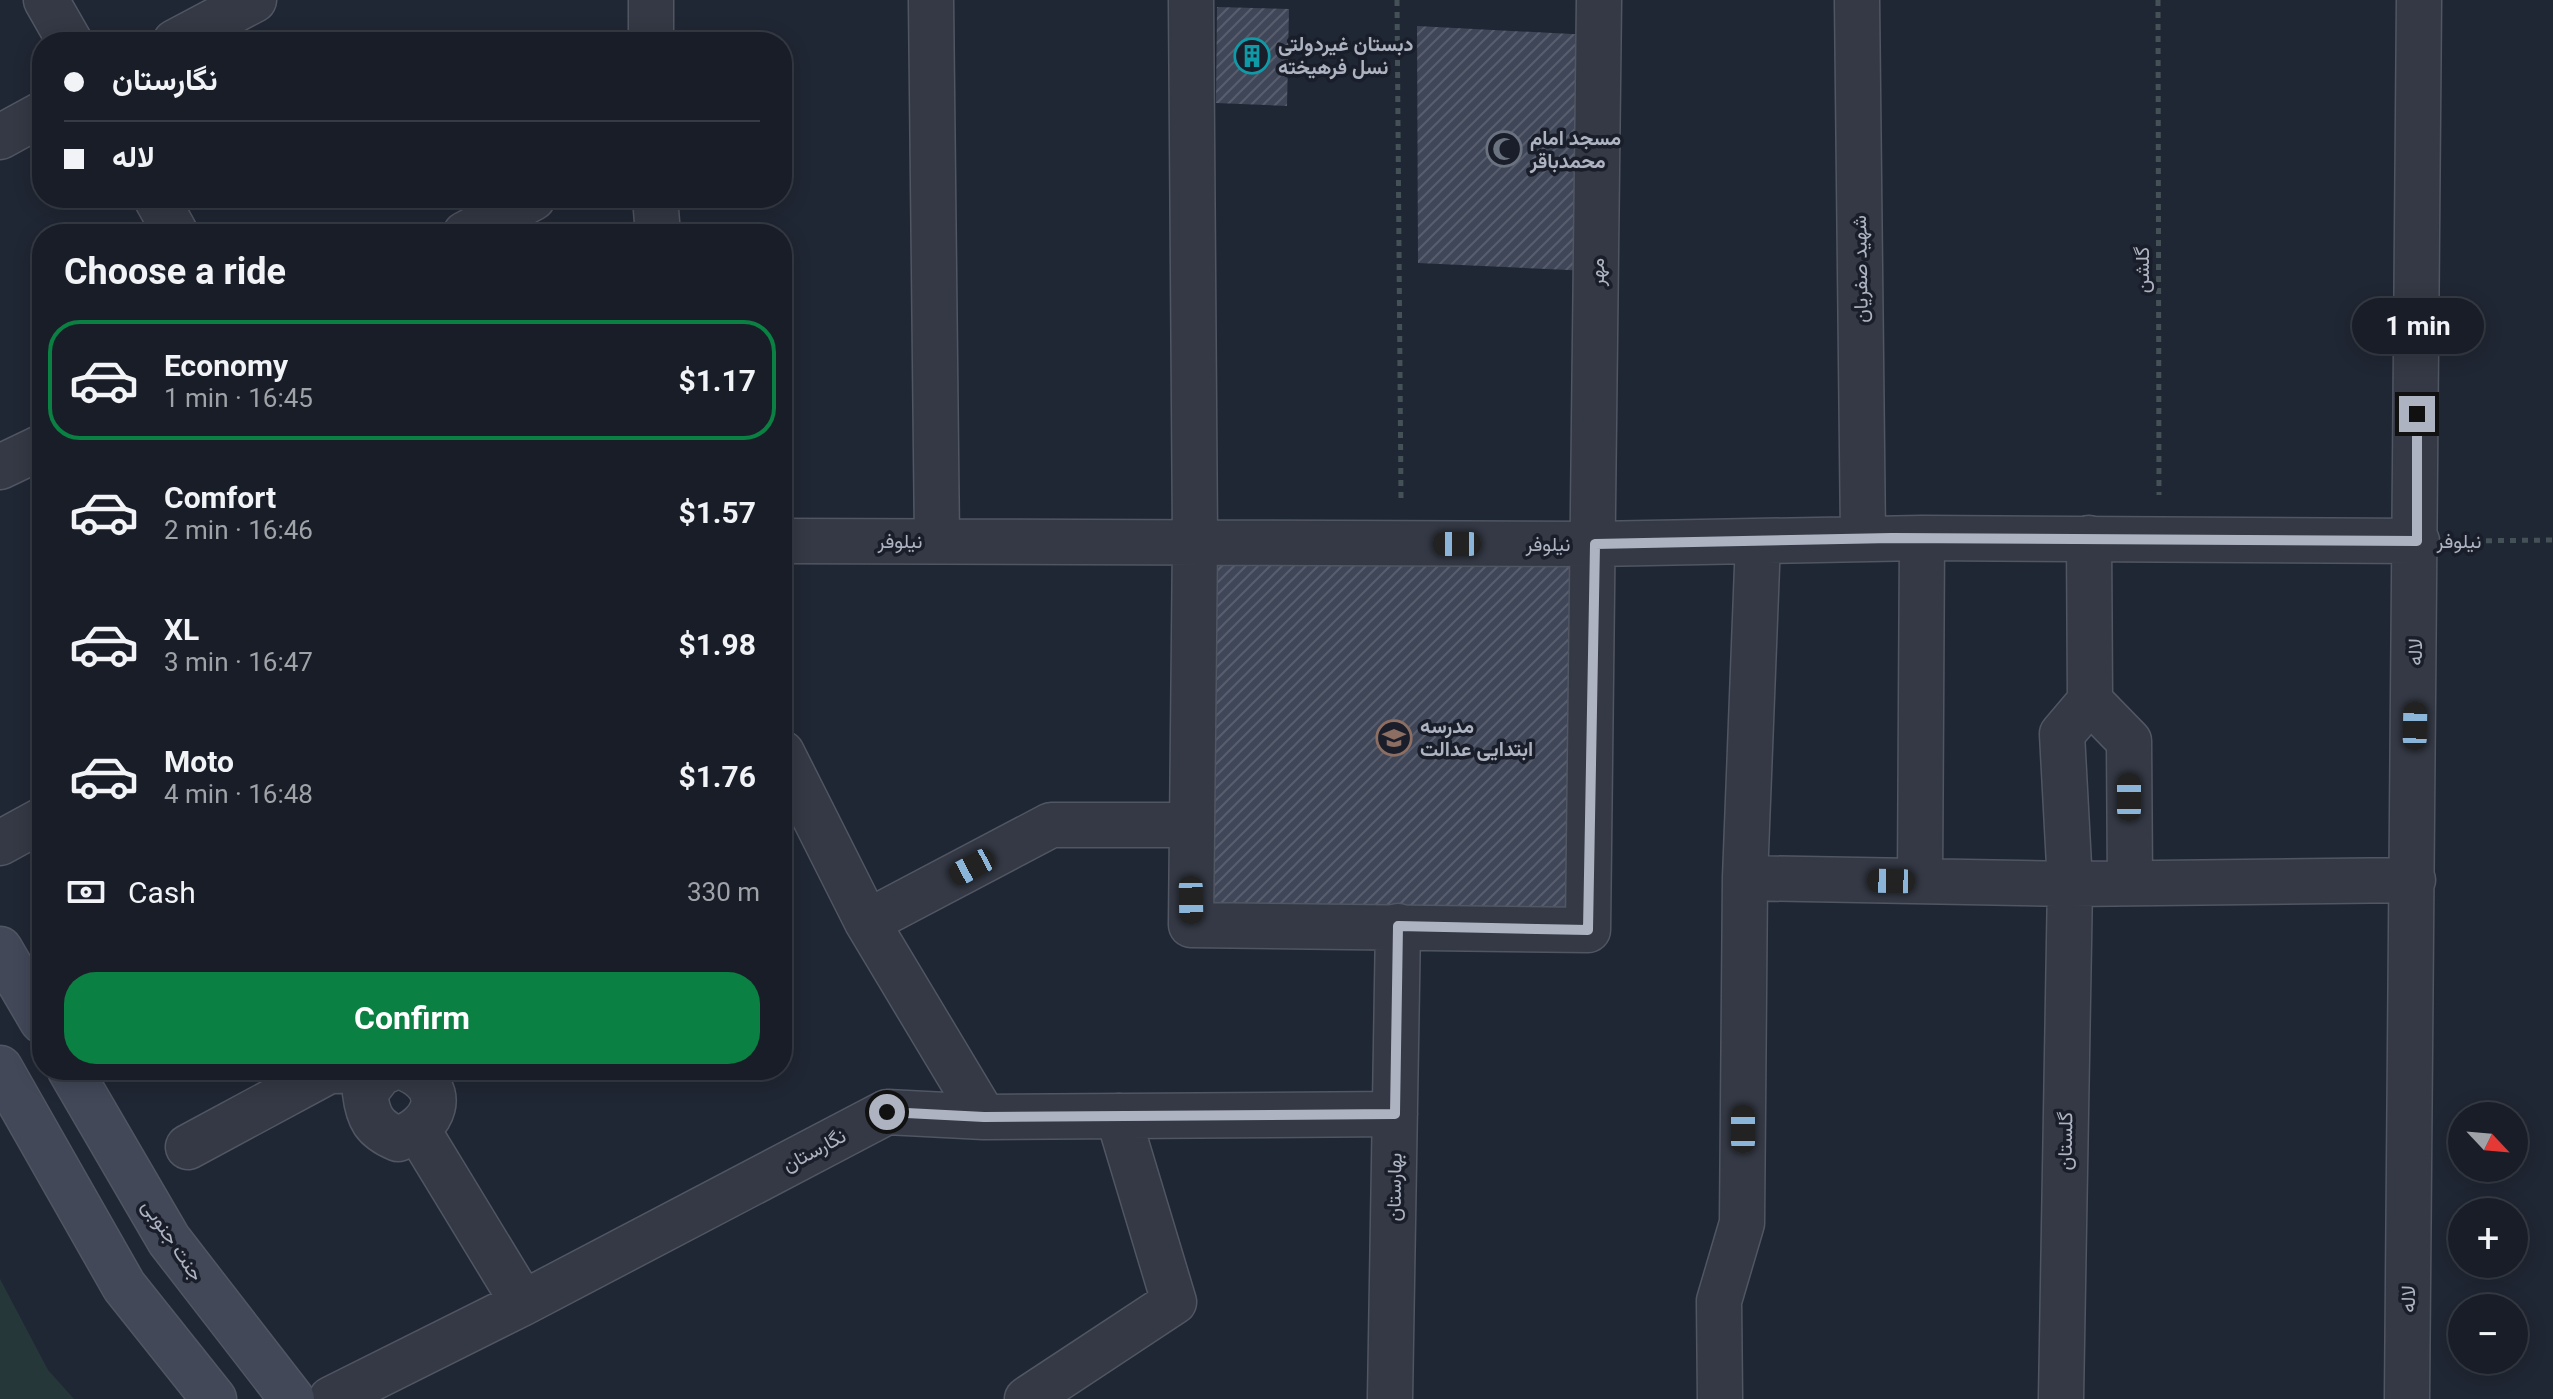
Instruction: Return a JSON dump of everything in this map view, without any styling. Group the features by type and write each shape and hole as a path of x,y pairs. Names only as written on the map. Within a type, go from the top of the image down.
{"main road":[{"path":"0,949 32,1004"},
{"path":"0,1068 124,1286 214,1399"},
{"name":"جنت جنوبی","path":"76,1080 169,1240 292,1399"}],"street":[{"path":"46,0 64,32"},
{"path":"194,32 254,0"},
{"path":"651,0 651,32"},
{"path":"931,0 937,541"},
{"path":"1191,0 1195,540 1191,925 1398,926"},
{"name":"مهر","path":"1398,926 1588,930 1595,544 1599,0"},
{"name":"شهید صفریان","path":"1857,0 1863,538"},
{"name":"لاله","path":"2407,1399 2417,541 2419,0"},
{"path":"0,137 32,119"},
{"path":"484,224 514,208"},
{"path":"0,467 32,452"},
{"name":"نیلوفر","path":"792,541 1195,540 1595,544 1863,538 2417,541"},
{"path":"1920,881 1922,538"},
{"path":"2089,538 2090,701 2129,741 2130,882"},
{"path":"1720,1399 1719,1301 1742,1223 1745,878 1758,541"},
{"name":"گلستان","path":"2061,1399 2070,884 2062,734 2090,701"},
{"path":"796,820 867,922 984,1117"},
{"path":"0,843 32,825"},
{"path":"867,922 1051,825 1190,825"},
{"path":"1745,878 2070,884 2413,880"},
{"name":"بهارستان","path":"1390,1399 1398,926"},
{"path":"188,1147 312,1080"},
{"path":"376,1080 365,1093 367,1115 381,1131 398,1139 419,1132 432,1114 433,1095 424,1080"},
{"name":"نگارستان","path":"331,1399 523,1303 887,1112 984,1117 1395,1114"},
{"path":"1027,1399 1174,1302 1118,1116"},
{"path":"419,1132 523,1303"}],"path":[{"path":"1397,0 1401,543"},
{"name":"گلشن","path":"2158,0 2159,541"},
{"name":"نیلوفر","path":"2417,541 2553,540"}],"shaded area":[{"path":"0,1279 48,1370 74,1399 0,1399"}],"building":[{"name":"دبستان غیردولتی نسل فرهیخته","path":"1217,7 1289,9 1287,106 1216,103"},
{"name":"مسجد امام محمدباقر","path":"1417,26 1591,35 1590,271 1418,263"},
{"name":"مدرسه ابتدایی عدالت","path":"1214,560 1581,564 1580,917 1203,912"}],"place":[{"name":"دبستان غیردولتی نسل فرهیخته","path":"1252,56"},
{"name":"مسجد امام محمدباقر","path":"1504,149"},
{"name":"مدرسه ابتدایی عدالت","path":"1394,738"}],"route":[{"path":"887,1112 984,1117 1395,1114 1398,926 1588,930 1595,544 1892,538 2417,541 2417,414"}]}
